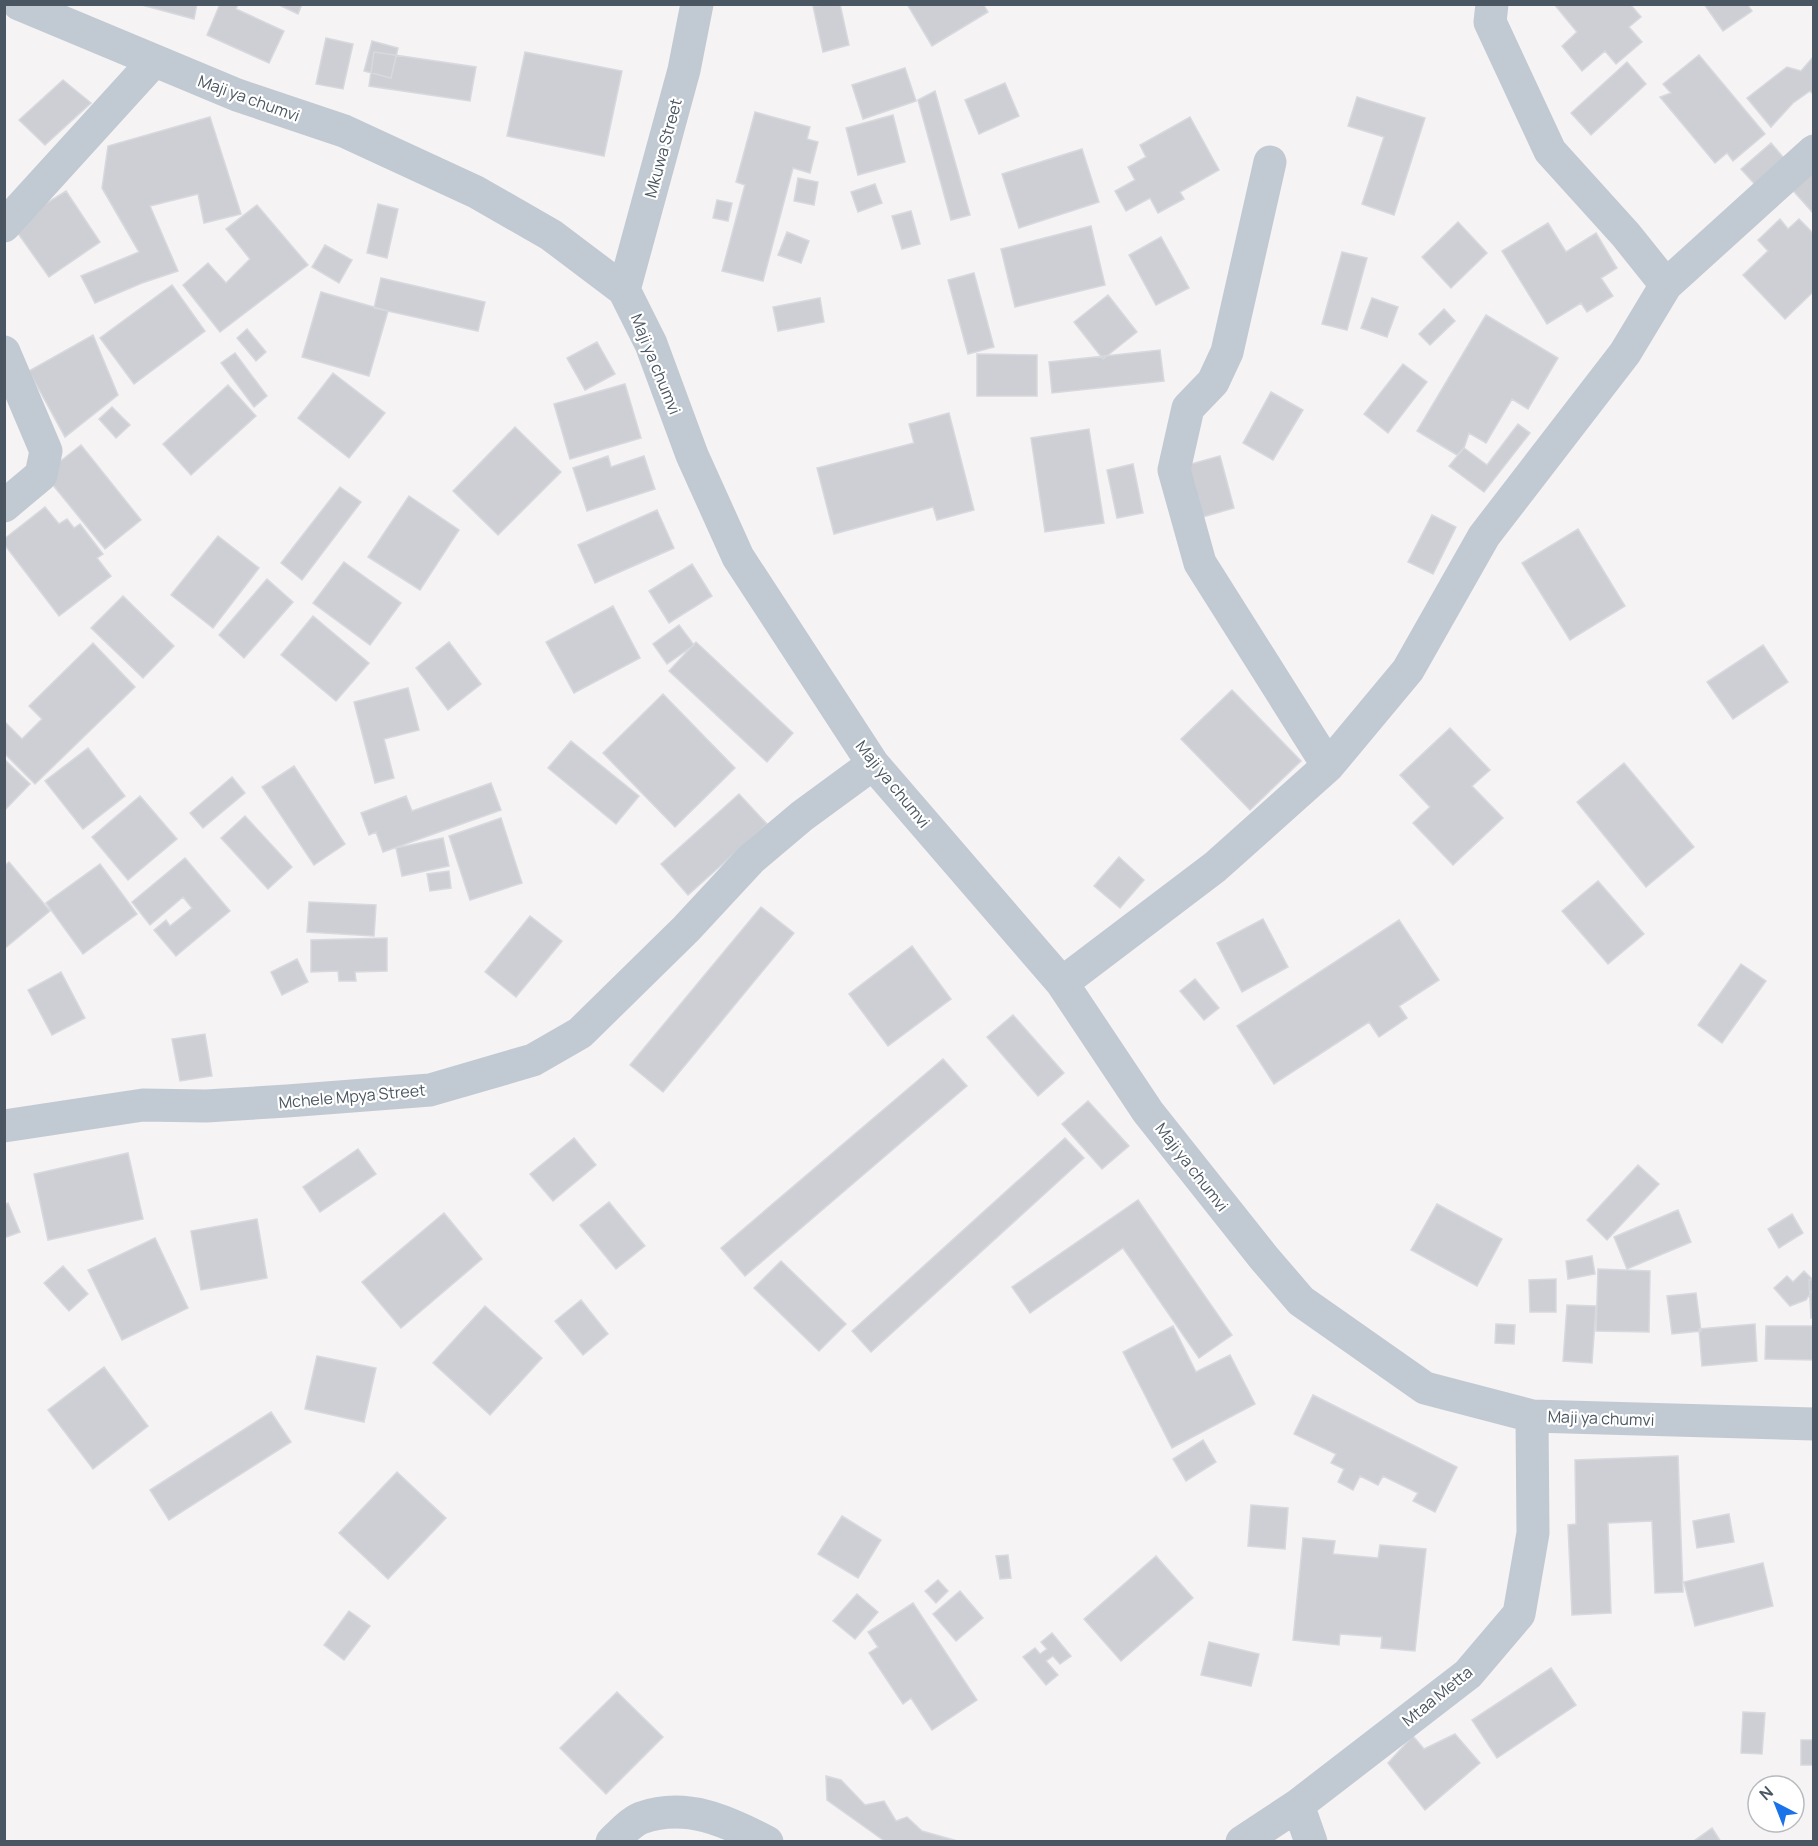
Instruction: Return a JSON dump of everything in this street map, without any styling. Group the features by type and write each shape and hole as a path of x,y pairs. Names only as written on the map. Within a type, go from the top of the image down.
{"street":[{"name":"Maji ya chumvi","path":"19,4 237,95 344,131 476,192 552,235 624,290 651,344 692,455 738,557 873,764 1062,984 1148,1112 1263,1258 1301,1301 1425,1388 1532,1416 1814,1424"},
{"name":"Mkuwa Street","path":"624,290 684,70 697,4"},
{"path":"1492,4 1490,22 1550,151 1626,234 1666,285"},
{"path":"4,226 154,61"},
{"path":"1062,984 1215,867 1328,766 1408,670 1485,536 1625,353 1666,285 1814,151"},
{"path":"1270,162 1227,352 1213,382 1188,408 1174,470 1200,563 1328,766"},
{"path":"4,352 46,451 41,475 4,506"},
{"name":"Mchele Mpya Street","path":"4,1126 143,1105 229,1104 430,1090 533,1060 580,1033 686,929 752,859 802,816 873,764"},
{"name":"Mtaa Metta","path":"1242,1842 1298,1805 1468,1674 1519,1614 1533,1533 1532,1416"},
{"path":"1298,1805 1311,1842"},
{"path":"612,1842 640,1819 684,1810 731,1822 767,1842"}],"building":[{"path":"138,4 197,4 194,19"},
{"path":"220,4 238,4 236,9 284,31 269,63 207,35"},
{"path":"277,4 302,4 298,14"},
{"path":"840,4 849,45 823,52 813,6"},
{"path":"907,4 983,4 988,12 932,46"},
{"path":"1554,4 1630,4 1641,17 1629,27 1642,42 1616,64 1605,51 1582,71 1562,46 1577,32"},
{"path":"1704,4 1747,4 1752,11 1723,31"},
{"path":"326,38 353,44 343,89 316,84"},
{"path":"372,41 398,48 391,78 364,71"},
{"path":"374,52 476,67 470,101 369,86"},
{"path":"525,52 622,71 604,156 507,136"},
{"path":"1699,55 1765,134 1733,161 1727,153 1715,163 1660,97 1671,93 1663,84"},
{"path":"1814,56 1814,95 1810,91 1793,103 1771,127 1747,98 1787,67 1801,71"},
{"path":"1627,62 1646,84 1591,135 1571,113"},
{"path":"905,68 916,101 863,119 852,85"},
{"path":"63,80 91,103 45,145 19,120"},
{"path":"1005,83 1019,116 979,134 965,100"},
{"path":"935,91 970,215 951,220 918,100"},
{"path":"1357,97 1425,118 1394,215 1362,204 1384,137 1348,126"},
{"path":"755,112 810,127 807,139 818,142 810,173 793,168 763,281 722,271 745,185 736,182"},
{"path":"893,115 905,162 858,175 846,128"},
{"path":"210,117 241,214 204,223 198,194 150,206 178,271 95,303 81,276 139,252 102,188 108,146"},
{"path":"1190,117 1219,170 1180,192 1184,199 1158,213 1150,198 1126,211 1115,191 1135,180 1128,167 1146,157 1140,145"},
{"path":"1771,143 1789,164 1760,190 1741,169"},
{"path":"1082,149 1099,202 1019,228 1002,174"},
{"path":"1814,162 1814,214 1788,185"},
{"path":"798,178 818,182 814,205 794,201"},
{"path":"875,184 882,203 858,212 851,192"},
{"path":"66,191 100,242 49,277 12,225"},
{"path":"717,200 732,203 728,221 713,218"},
{"path":"378,204 398,209 387,258 367,253"},
{"path":"257,205 308,265 220,332 183,285 208,263 226,283 250,259 226,229"},
{"path":"911,211 920,244 902,249 892,216"},
{"path":"1780,219 1788,229 1799,219 1814,234 1814,291 1785,319 1743,275 1768,251 1758,240"},
{"path":"1458,222 1487,253 1451,288 1422,257"},
{"path":"1548,223 1566,252 1596,233 1617,268 1601,278 1613,296 1587,312 1581,303 1547,324 1502,251"},
{"path":"1091,226 1105,285 1015,307 1001,249"},
{"path":"787,232 809,241 801,263 778,255"},
{"path":"1161,237 1189,288 1156,305 1129,255"},
{"path":"325,245 352,260 339,283 312,267"},
{"path":"1342,252 1367,258 1347,330 1322,324"},
{"path":"974,273 994,347 968,354 948,280"},
{"path":"381,278 485,302 478,331 374,308"},
{"path":"172,285 205,331 134,384 100,338"},
{"path":"321,292 388,311 369,376 302,357"},
{"path":"1108,295 1137,332 1103,359 1074,322"},
{"path":"820,298 824,322 778,331 773,307"},
{"path":"1372,298 1398,307 1387,337 1361,328"},
{"path":"1444,309 1455,321 1430,345 1419,334"},
{"path":"1486,315 1558,358 1528,409 1512,399 1486,443 1469,433 1464,448 1457,455 1417,431"},
{"path":"247,329 266,352 256,361 237,338"},
{"path":"93,335 118,395 65,437 29,371"},
{"path":"597,342 615,374 585,390 567,358"},
{"path":"1160,350 1164,381 1052,393 1049,362"},
{"path":"235,353 267,396 254,407 221,363"},
{"path":"977,354 1037,355 1037,396 977,396"},
{"path":"1403,364 1427,382 1388,433 1364,414"},
{"path":"333,373 385,413 349,458 298,418"},
{"path":"625,384 641,438 570,459 554,404"},
{"path":"228,385 256,416 191,475 163,444"},
{"path":"1271,392 1303,410 1273,460 1243,443"},
{"path":"112,407 130,425 116,438 99,419"},
{"path":"949,413 974,510 937,520 933,507 834,534 817,468 914,443 909,424"},
{"path":"1518,424 1530,433 1484,492 1449,466 1464,448 1487,465"},
{"path":"515,427 561,472 498,535 453,491"},
{"path":"1089,429 1104,523 1045,532 1031,438"},
{"path":"81,445 141,520 105,549 44,474"},
{"path":"608,456 611,467 644,456 655,489 587,511 573,468"},
{"path":"1220,456 1234,508 1199,518 1184,466"},
{"path":"1133,464 1143,513 1117,518 1107,470"},
{"path":"340,487 361,502 302,580 281,563"},
{"path":"409,496 459,530 420,590 368,557"},
{"path":"45,507 59,524 67,519 74,528 80,524 103,554 97,558 111,576 59,616 4,544 4,539"},
{"path":"657,510 674,548 595,583 578,545"},
{"path":"1432,515 1456,527 1433,574 1408,562"},
{"path":"1578,529 1625,606 1570,640 1522,563"},
{"path":"218,536 259,568 213,628 171,595"},
{"path":"344,562 401,603 370,645 313,603"},
{"path":"692,564 712,596 669,623 649,591"},
{"path":"267,579 293,602 244,658 219,635"},
{"path":"123,596 174,646 143,678 91,628"},
{"path":"613,606 640,658 574,693 546,642"},
{"path":"313,616 369,663 336,701 281,655"},
{"path":"679,625 694,645 667,664 653,644"},
{"path":"449,642 481,684 448,710 416,668"},
{"path":"696,642 793,733 767,762 669,671"},
{"path":"93,643 135,687 35,784 4,753 4,721 22,739 42,719 29,706"},
{"path":"1763,645 1788,682 1733,719 1707,682"},
{"path":"408,688 419,730 384,739 394,778 375,783 354,702"},
{"path":"1232,690 1301,761 1250,810 1181,739"},
{"path":"663,694 735,768 675,827 603,753"},
{"path":"1450,728 1490,770 1472,786 1503,818 1453,865 1413,823 1430,807 1400,775"},
{"path":"571,741 639,796 616,824 548,768"},
{"path":"88,748 125,796 83,829 45,781"},
{"path":"4,759 30,784 4,811"},
{"path":"1624,763 1694,847 1646,887 1577,802"},
{"path":"294,766 345,844 314,865 262,787"},
{"path":"232,777 245,793 203,828 190,813"},
{"path":"491,783 501,810 383,852 376,832 369,835 361,813 406,796 412,811"},
{"path":"739,794 767,824 688,895 661,864"},
{"path":"140,796 177,839 128,880 92,837"},
{"path":"245,816 292,867 268,889 221,838"},
{"path":"501,818 522,883 470,900 449,836"},
{"path":"443,838 449,866 402,876 396,848"},
{"path":"1119,857 1144,880 1120,908 1094,886"},
{"path":"185,858 230,911 176,956 154,930 166,920 170,926 192,908 183,897 150,925 132,902"},
{"path":"9,862 50,911 4,949 4,866"},
{"path":"100,864 137,914 83,954 46,903"},
{"path":"449,871 451,888 430,891 427,874"},
{"path":"1598,881 1644,934 1608,964 1562,911"},
{"path":"309,902 376,905 374,936 307,932"},
{"path":"761,907 794,933 663,1092 630,1065"},
{"path":"530,916 562,941 516,997 485,972"},
{"path":"1263,919 1288,967 1242,992 1217,943"},
{"path":"1399,920 1439,980 1399,1006 1407,1018 1379,1037 1369,1022 1274,1084 1237,1026"},
{"path":"387,938 387,971 355,972 356,981 339,981 338,971 311,972 311,940"},
{"path":"912,946 951,999 888,1046 849,994"},
{"path":"297,959 308,982 282,995 271,972"},
{"path":"1741,964 1766,981 1722,1043 1698,1025"},
{"path":"61,972 85,1018 52,1035 28,990"},
{"path":"1195,979 1219,1008 1204,1020 1180,991"},
{"path":"1013,1015 1064,1073 1038,1096 987,1037"},
{"path":"205,1034 212,1076 180,1081 172,1039"},
{"path":"943,1059 967,1086 745,1276 721,1248"},
{"path":"1088,1101 1129,1146 1102,1169 1062,1124"},
{"path":"574,1138 596,1165 553,1201 530,1174"},
{"path":"1065,1138 1084,1158 871,1352 852,1331"},
{"path":"358,1149 376,1174 320,1212 303,1187"},
{"path":"128,1153 143,1219 48,1240 34,1174"},
{"path":"1638,1165 1659,1184 1607,1240 1587,1220"},
{"path":"1138,1200 1232,1335 1199,1358 1123,1248 1030,1313 1012,1287"},
{"path":"609,1202 645,1246 616,1269 580,1225"},
{"path":"8,1203 20,1232 4,1238 4,1205"},
{"path":"1437,1204 1502,1239 1477,1286 1411,1250"},
{"path":"1678,1210 1691,1242 1627,1269 1614,1237"},
{"path":"444,1213 482,1259 401,1328 362,1282"},
{"path":"1792,1214 1803,1233 1779,1248 1768,1229"},
{"path":"257,1219 267,1278 201,1290 191,1231"},
{"path":"155,1238 188,1308 122,1340 88,1270"},
{"path":"1592,1256 1595,1274 1568,1279 1566,1261"},
{"path":"781,1261 846,1324 819,1351 754,1288"},
{"path":"63,1266 88,1294 69,1311 44,1283"},
{"path":"1598,1269 1650,1271 1649,1332 1596,1331"},
{"path":"1804,1271 1814,1281 1814,1288 1806,1300 1790,1306 1774,1288 1787,1276 1793,1282"},
{"path":"1556,1279 1556,1312 1530,1312 1529,1280"},
{"path":"1809,1280 1814,1280 1814,1317 1811,1318"},
{"path":"1696,1293 1701,1331 1672,1334 1667,1296"},
{"path":"581,1300 608,1334 583,1355 555,1321"},
{"path":"1567,1305 1596,1306 1592,1363 1563,1361"},
{"path":"485,1306 542,1358 490,1415 433,1363"},
{"path":"1496,1324 1515,1325 1514,1344 1495,1343"},
{"path":"1755,1324 1757,1361 1702,1366 1699,1329"},
{"path":"1173,1326 1196,1372 1230,1355 1255,1404 1172,1448 1123,1352"},
{"path":"1766,1326 1814,1326 1814,1360 1765,1359"},
{"path":"317,1356 376,1368 364,1422 305,1409"},
{"path":"104,1367 148,1426 93,1469 48,1410"},
{"path":"1313,1395 1457,1467 1435,1512 1413,1501 1418,1493 1383,1476 1378,1485 1360,1476 1353,1490 1338,1482 1344,1469 1331,1463 1336,1454 1294,1434"},
{"path":"271,1412 291,1442 169,1520 150,1490"},
{"path":"1203,1440 1216,1462 1186,1481 1173,1459"},
{"path":"1678,1456 1683,1592 1655,1593 1652,1521 1608,1523 1611,1613 1572,1615 1568,1525 1576,1524 1575,1460"},
{"path":"397,1472 446,1518 388,1579 339,1533"},
{"path":"1251,1505 1288,1508 1285,1549 1248,1546"},
{"path":"1729,1514 1734,1542 1697,1548 1693,1521"},
{"path":"842,1516 881,1540 858,1578 818,1554"},
{"path":"1303,1538 1335,1541 1333,1554 1378,1558 1380,1545 1426,1549 1415,1651 1381,1648 1382,1637 1340,1634 1339,1645 1293,1640"},
{"path":"1008,1555 1011,1578 1000,1579 996,1556"},
{"path":"1156,1556 1193,1598 1121,1661 1084,1619"},
{"path":"1763,1563 1773,1606 1695,1626 1684,1582"},
{"path":"938,1580 948,1591 936,1603 925,1591"},
{"path":"960,1591 983,1618 956,1641 933,1614"},
{"path":"857,1594 878,1612 855,1639 833,1621"},
{"path":"913,1603 977,1700 932,1730 911,1698 903,1704 869,1653 878,1647 868,1632"},
{"path":"349,1611 370,1626 344,1660 324,1645"},
{"path":"1052,1633 1071,1656 1060,1664 1053,1656 1046,1661 1058,1675 1046,1685 1023,1657 1035,1648 1040,1654 1047,1649 1041,1642"},
{"path":"1209,1642 1259,1654 1251,1686 1201,1675"},
{"path":"1551,1668 1576,1705 1497,1758 1472,1720"},
{"path":"617,1692 663,1737 606,1794 560,1748"},
{"path":"1743,1712 1765,1713 1762,1754 1741,1753"},
{"path":"1455,1734 1480,1763 1425,1810 1388,1763 1413,1736 1424,1749"},
{"path":"1801,1740 1814,1740 1814,1765 1801,1765"},
{"path":"826,1776 841,1780 865,1805 884,1801 896,1821 907,1817 922,1831 961,1842 886,1842 827,1800"},
{"path":"1712,1828 1721,1842 1694,1842 1694,1841"}]}
